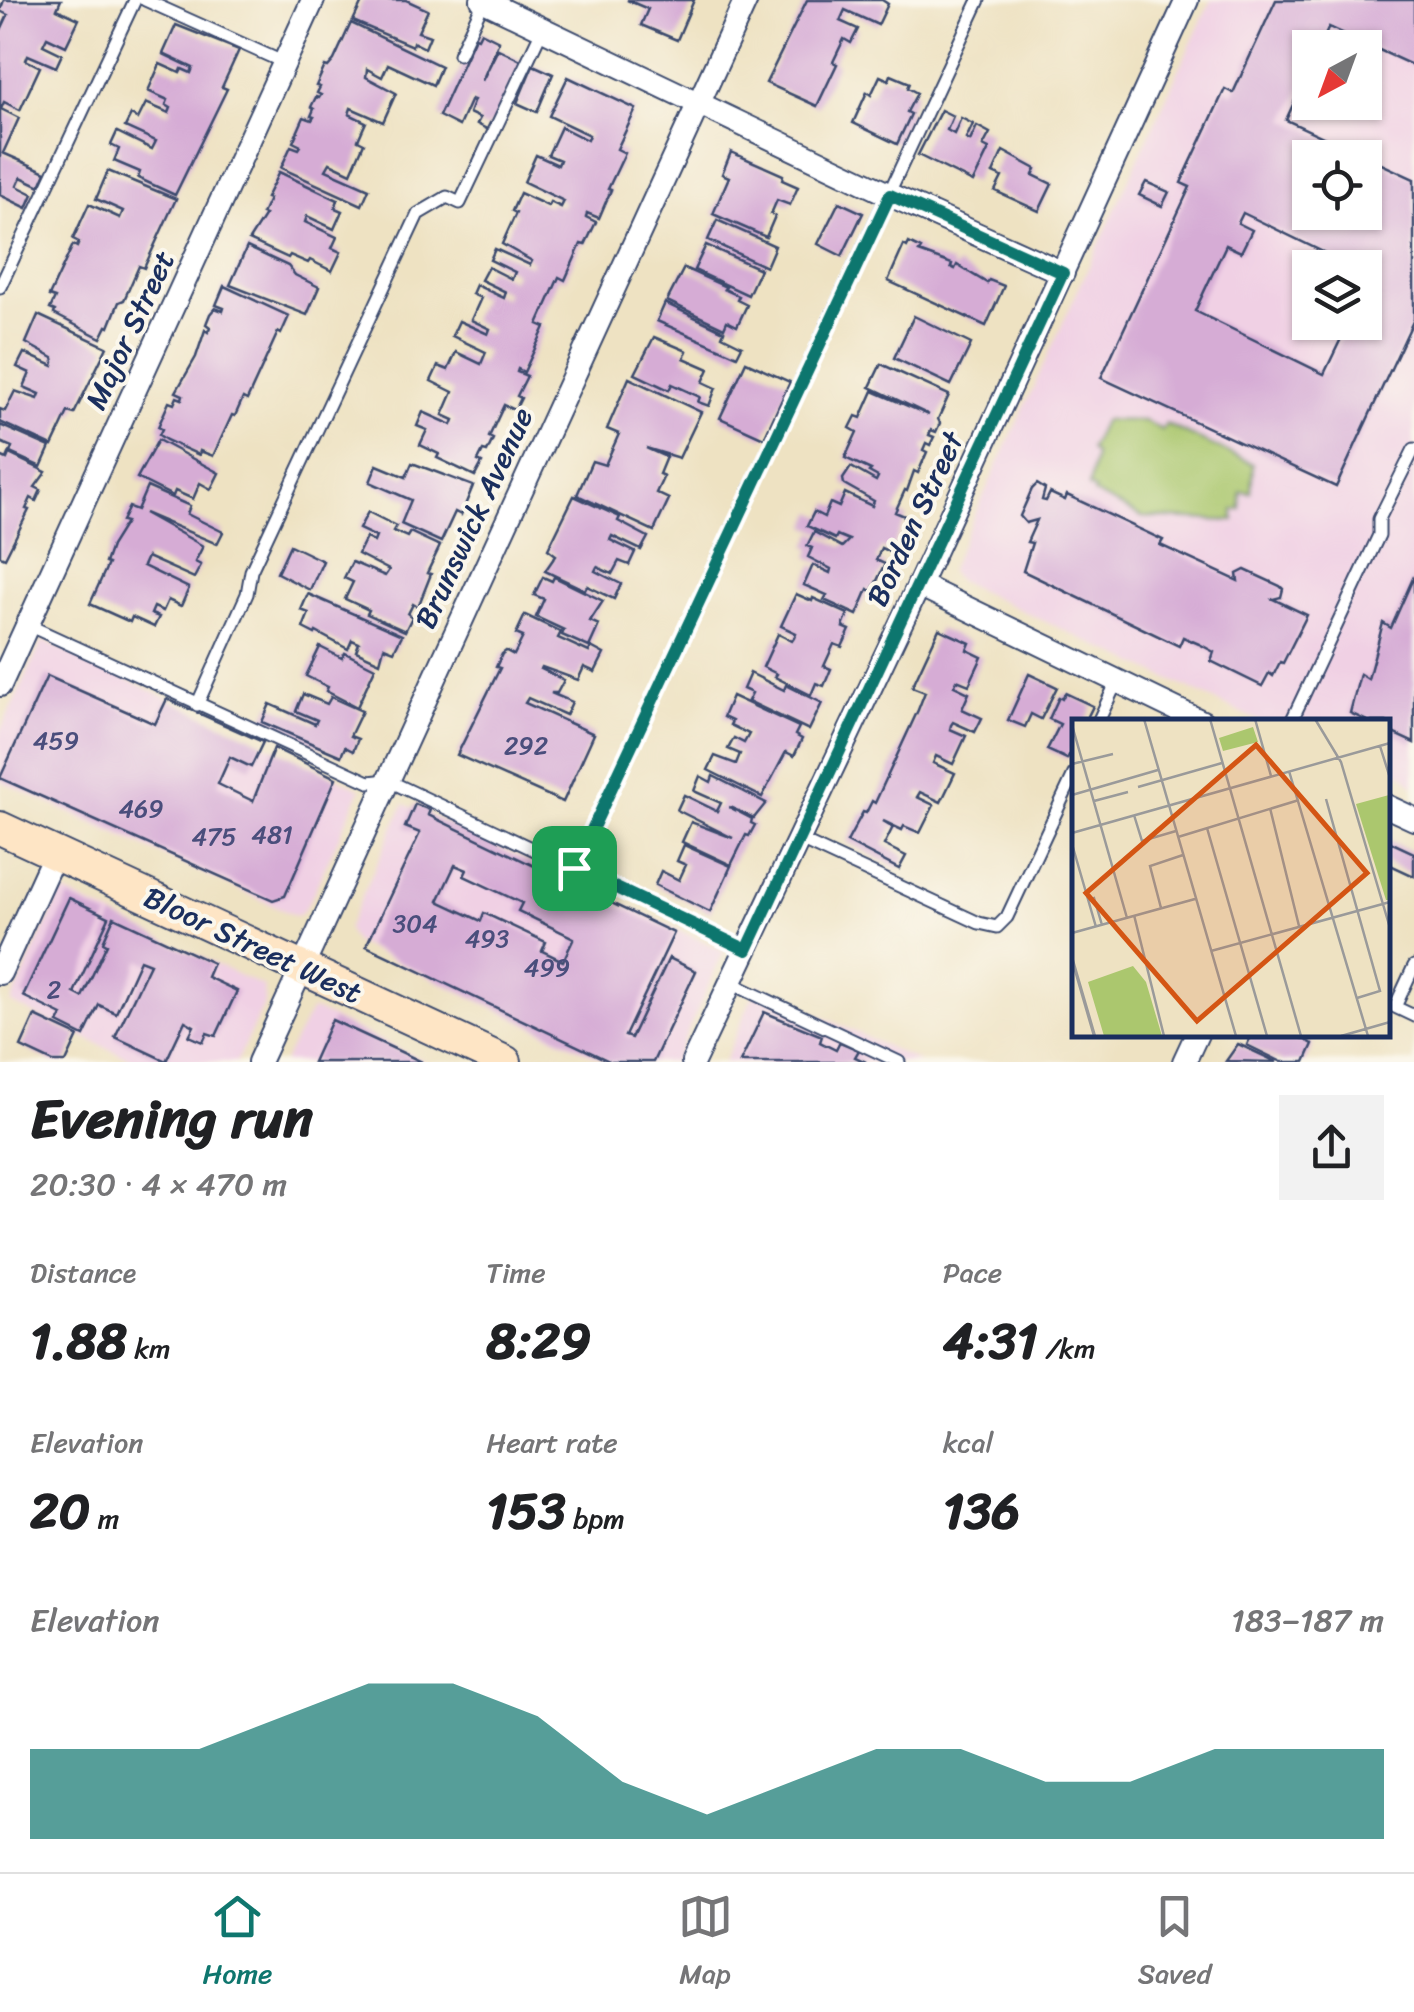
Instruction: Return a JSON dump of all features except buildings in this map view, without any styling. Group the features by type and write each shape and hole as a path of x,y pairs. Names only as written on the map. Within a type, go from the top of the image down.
{"main road":[{"name":"Bloor Street West","path":"0,828 505,1062"}],"street":[{"name":"Major Street","path":"0,685 314,0"},
{"path":"483,0 890,195 1063,273"},
{"name":"Brunswick Avenue","path":"259,1062 746,0"},
{"name":"Borden Street","path":"693,1062 1188,0"},
{"path":"918,586 1196,719"},
{"path":"1389,807 1414,819"},
{"path":"0,973 55,853"},
{"path":"1184,1062 1196,1037"}],"lane":[{"path":"0,288 136,0"},
{"path":"145,0 284,63"},
{"path":"459,54 483,0"},
{"path":"574,868 979,0"},
{"path":"197,705 247,594 251,571 418,214 446,197 460,204 542,30"},
{"path":"1293,719 1380,535 1379,519 1414,450"},
{"path":"28,625 369,782 387,780 747,950"},
{"path":"1099,719 1117,681"},
{"path":"797,839 979,923 997,927 1007,918 1072,778"},
{"path":"1414,966 1395,1007 1414,1016"},
{"path":"731,983 900,1062"}],"shaded area":[{"path":"1211,0 1414,0 1414,787 1403,774 1389,770 1389,719 1255,719 958,581 949,571"},
{"path":"43,640 361,789 301,914 296,916 0,781 0,732"},
{"path":"404,804 724,951 674,1062 608,1062 354,942 347,929"},
{"path":"65,893 264,987 265,1003 236,1062 137,1062 11,1003 59,897"},
{"path":"758,984 767,991 920,1062 724,1062"},
{"path":"311,1010 316,1011 427,1062 283,1062"}],"green space":[{"path":"1104,420 1145,421 1162,430 1166,424 1253,464 1251,492 1241,492 1241,509 1234,510 1234,521 1142,517 1094,493 1089,487 1095,455 1090,449"}],"route":[{"path":"890,195 1063,273 747,950 574,868 890,195"}]}
